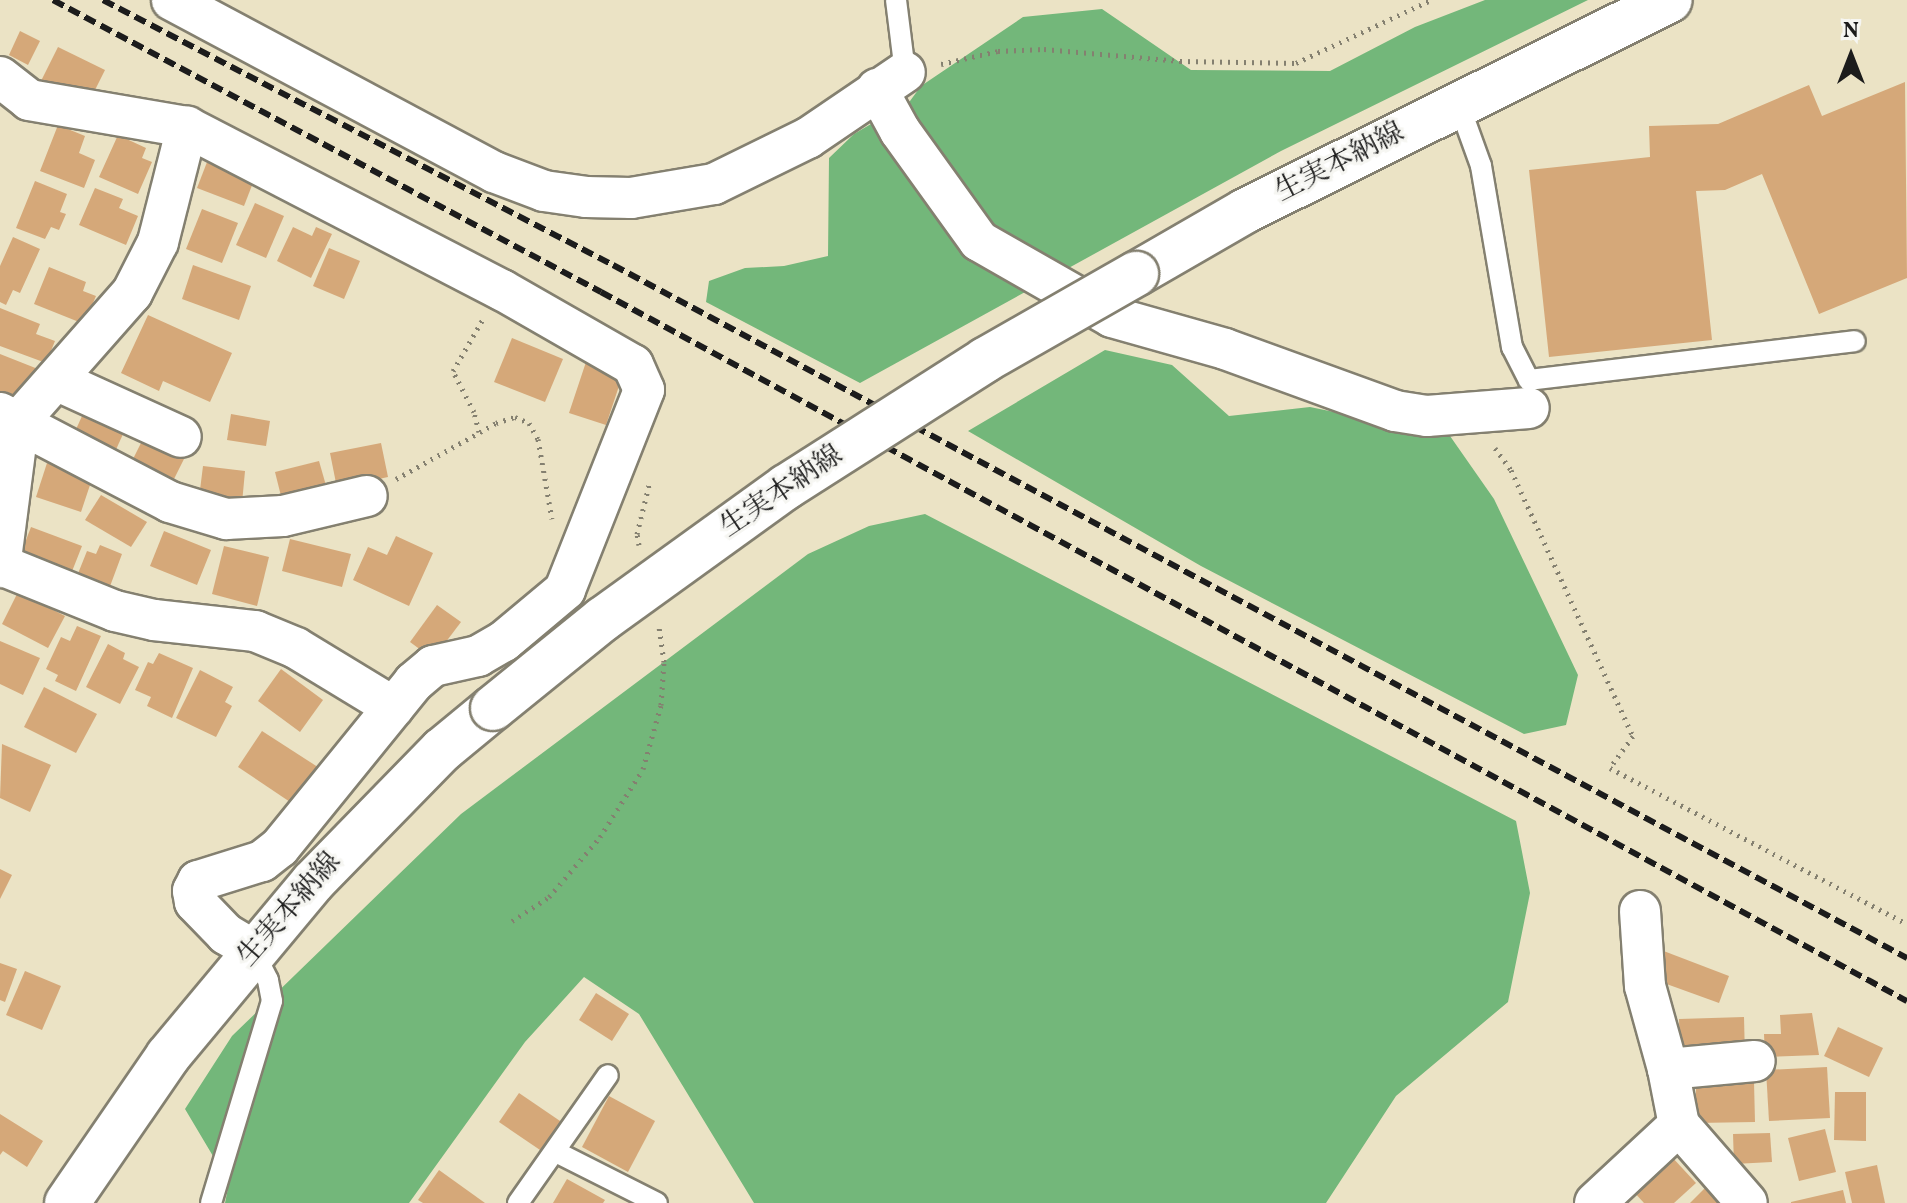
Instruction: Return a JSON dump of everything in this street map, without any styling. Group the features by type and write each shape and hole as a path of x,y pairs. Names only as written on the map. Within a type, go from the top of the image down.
{"main road":[{"name":"生実本納線","path":"67,1203 168,1056 254,951 370,819 442,750 603,619 786,487 985,360 1245,211 1458,102 1670,0"}],"street":[{"path":"172,0 494,172 544,191 586,197 631,198 714,184 808,138 891,80 900,131 979,241 1112,317 1225,349 1395,411 1427,416 1529,408"},
{"path":"0,77 29,100 187,127 502,290 633,365 644,390 565,590 504,641 478,656 433,666 393,707 280,847 251,866 198,881 193,891 195,902 226,934 254,951"},
{"path":"187,127 152,255 132,293 56,380 9,417 1,566 115,611 154,620 255,631 296,648 393,707"},
{"path":"56,380 181,437"},
{"path":"9,417 170,502 226,519 283,516 367,496"},
{"path":"1640,911 1645,986 1668,1069 1679,1125 1747,1203"},
{"path":"1668,1069 1755,1061"},
{"path":"1595,1203 1679,1125"}],"lane":[{"path":"891,80 896,0"},
{"path":"1458,102 1481,166 1512,347 1529,380 1855,341"},
{"path":"211,1203 272,1001 268,980 254,951"},
{"path":"518,1203 608,1075"},
{"path":"556,1152 657,1203"}],"path":[{"path":"891,80 998,51 1044,49 1180,61 1296,63 1431,0"},
{"path":"479,432 474,412 453,371 502,290"},
{"path":"367,496 479,432 515,417 529,423 538,439 554,530"},
{"path":"1492,444 1511,470 1633,736 1610,768 1907,924"},
{"path":"640,555 637,534 652,474"},
{"path":"512,921 549,897 600,837 643,769 661,705 664,662 659,623"}],"green space":[{"path":"1485,0 1588,0 1281,151 860,383 706,302 709,281 745,268 784,266 828,256 829,158 854,134 910,101 921,86 1023,17 1102,9 1191,70 1330,71 1415,27"},
{"path":"1105,350 1172,365 1229,416 1310,407 1450,436 1494,499 1578,675 1566,725 1524,734 1201,566 968,431"},
{"path":"925,514 1516,821 1530,893 1508,1002 1396,1096 1326,1203 754,1203 639,1014 584,977 525,1042 409,1203 225,1203 229,1183 185,1109 232,1036 461,814 808,554 869,526"}],"building":[{"path":"20,31 40,41 28,65 9,55"},
{"path":"58,47 105,70 87,106 40,83"},
{"path":"1905,82 1907,278 1819,314 1762,174 1725,190 1696,191 1712,340 1549,357 1529,170 1650,157 1649,126 1718,124 1809,85 1822,116"},
{"path":"58,125 85,136 79,153 95,160 84,188 40,171"},
{"path":"118,135 146,148 142,158 152,162 138,194 99,177"},
{"path":"209,157 256,175 244,206 197,188"},
{"path":"35,181 67,194 60,212 66,214 59,230 51,227 45,239 16,228"},
{"path":"95,188 123,199 119,208 138,216 126,245 79,225"},
{"path":"255,203 284,216 266,258 236,245"},
{"path":"202,209 238,223 222,263 186,249"},
{"path":"293,227 312,236 316,227 332,234 311,278 277,261"},
{"path":"13,237 40,249 20,293 13,290 6,305 0,302 0,266"},
{"path":"329,248 360,261 344,299 313,286"},
{"path":"193,265 251,286 239,320 182,299"},
{"path":"49,267 86,282 83,291 96,296 84,324 34,304"},
{"path":"0,308 40,324 36,334 55,341 46,363 0,346"},
{"path":"148,315 232,353 210,402 163,381 159,391 121,373"},
{"path":"512,338 563,359 545,402 494,382"},
{"path":"0,354 43,371 22,404 0,395"},
{"path":"586,362 623,374 606,425 569,413"},
{"path":"87,405 128,423 114,454 73,436"},
{"path":"231,414 270,421 266,446 227,440"},
{"path":"146,433 187,453 171,485 130,465"},
{"path":"381,443 388,477 337,488 330,453"},
{"path":"319,461 327,489 282,500 275,472"},
{"path":"47,463 92,479 81,512 36,497"},
{"path":"203,466 245,471 242,503 199,498"},
{"path":"101,495 147,522 131,547 85,520"},
{"path":"31,527 82,546 69,579 18,561"},
{"path":"164,531 211,550 197,585 150,566"},
{"path":"396,536 433,553 409,606 353,580 368,547 387,555"},
{"path":"290,539 351,554 342,587 282,571"},
{"path":"100,545 122,554 109,589 77,576 87,551 96,554"},
{"path":"224,546 269,557 257,606 212,594"},
{"path":"18,592 65,616 48,648 2,624"},
{"path":"437,605 461,622 433,659 410,642"},
{"path":"77,626 101,636 76,691 55,681 58,675 46,669 61,637 70,641"},
{"path":"0,641 40,658 23,695 0,684"},
{"path":"108,644 125,653 123,659 139,667 120,704 86,687"},
{"path":"159,653 193,668 172,718 147,706 151,697 135,690 148,662 153,664"},
{"path":"281,669 323,700 300,732 258,701"},
{"path":"200,670 233,687 225,702 232,706 216,737 176,718"},
{"path":"44,687 97,714 76,753 24,727"},
{"path":"262,731 324,771 299,808 238,767"},
{"path":"2,744 51,765 30,812 0,798"},
{"path":"0,869 12,875 0,899"},
{"path":"1661,950 1729,976 1719,1003 1650,978"},
{"path":"0,963 17,969 5,1002 0,1000"},
{"path":"25,971 61,986 42,1030 6,1015"},
{"path":"596,993 629,1014 612,1041 579,1020"},
{"path":"1812,1013 1819,1055 1765,1057 1764,1034 1781,1034 1780,1015"},
{"path":"1744,1017 1745,1058 1680,1060 1679,1019"},
{"path":"1838,1027 1883,1048 1869,1077 1824,1056"},
{"path":"1827,1067 1830,1118 1769,1121 1766,1070"},
{"path":"1696,1082 1754,1082 1755,1122 1696,1123"},
{"path":"1835,1092 1866,1092 1866,1141 1834,1140"},
{"path":"519,1093 563,1123 543,1152 499,1122"},
{"path":"609,1096 655,1121 628,1172 582,1147"},
{"path":"0,1114 43,1141 27,1167 3,1151 0,1155"},
{"path":"1825,1129 1836,1172 1799,1181 1788,1138"},
{"path":"1770,1133 1772,1162 1734,1164 1733,1134"},
{"path":"1671,1156 1696,1183 1674,1203 1644,1203 1633,1191"},
{"path":"1877,1165 1885,1203 1852,1203 1845,1172"},
{"path":"439,1170 485,1203 423,1203 418,1200"},
{"path":"567,1179 605,1200 603,1203 553,1203"},
{"path":"1705,1188 1720,1203 1690,1203"},
{"path":"1843,1190 1846,1203 1791,1203 1791,1202"}],"railway":[{"path":"53,0 601,292 1907,1001"},
{"path":"103,0 613,265 1907,958"}]}
